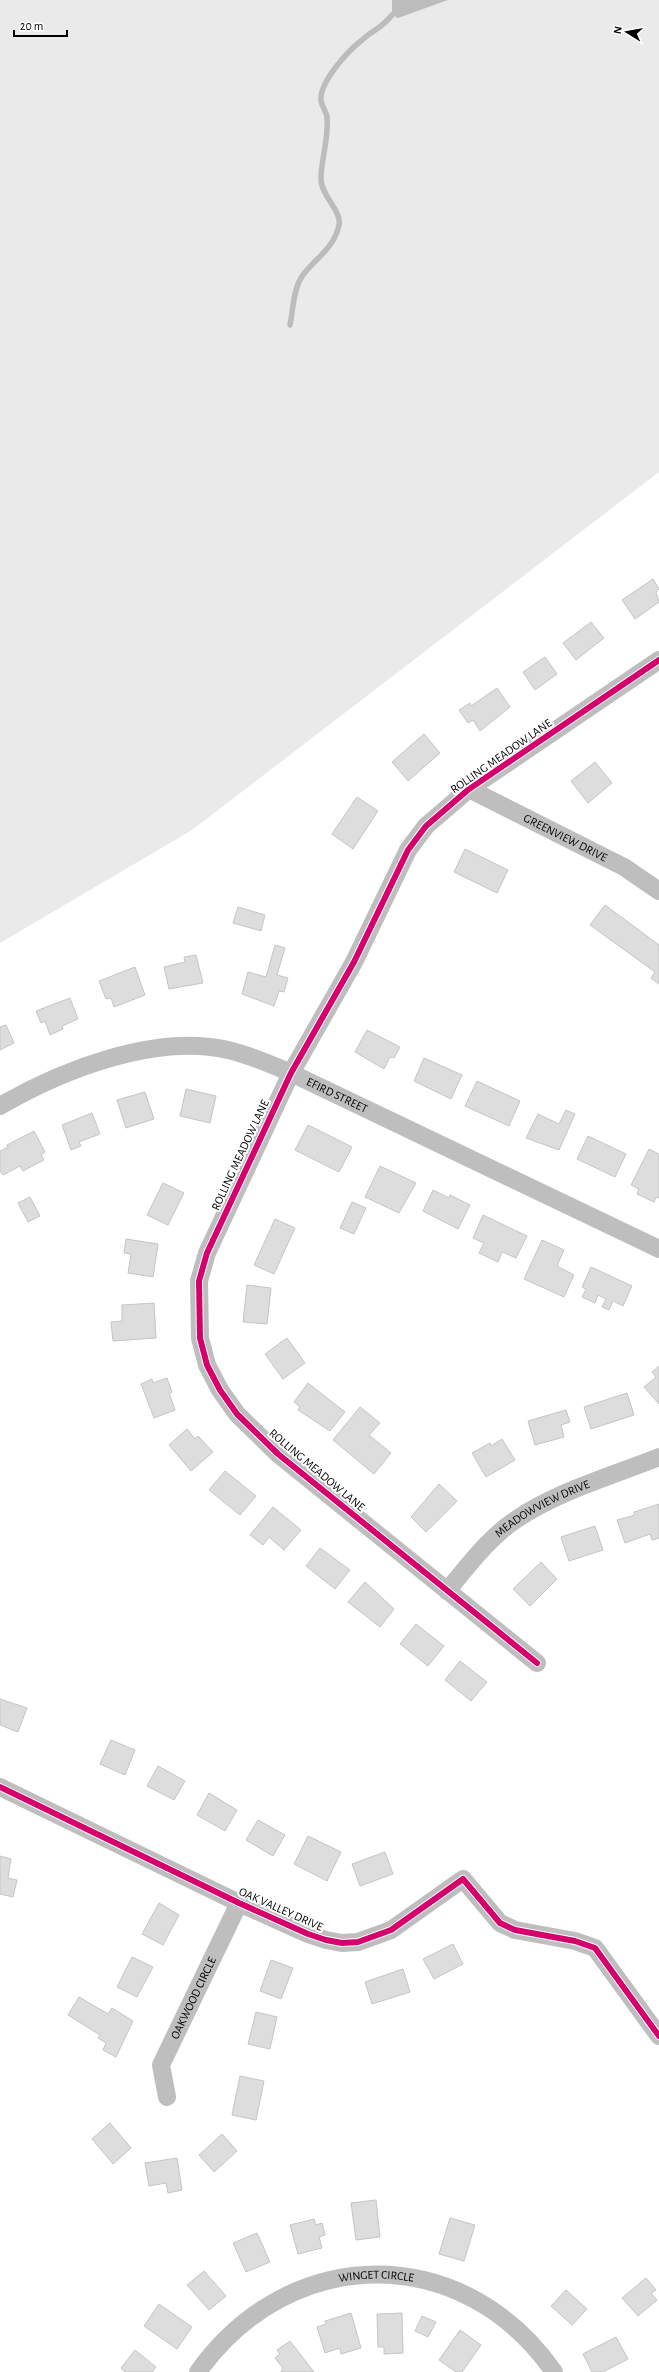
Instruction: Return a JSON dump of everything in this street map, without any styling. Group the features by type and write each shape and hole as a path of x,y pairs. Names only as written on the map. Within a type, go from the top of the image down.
{"street":[{"name":"ROLLING MEADOW LANE","path":"537,1663 447,1591 257,1434 237,1414 220,1390 207,1365 200,1338 199,1280 207,1254 291,1073 354,962 408,850 426,826 469,789 659,660"},
{"name":"GREENVIEW DRIVE","path":"469,789 624,867 659,891"},
{"name":"EFIRD STREET","path":"0,1106 35,1087 88,1066 143,1050 171,1046 199,1046 228,1050 291,1073 659,1249"},
{"name":"MEADOWVIEW DRIVE","path":"447,1591 488,1544 516,1519 547,1502 659,1457"},
{"name":"OAK VALLEY DRIVE","path":"0,1788 239,1902 308,1934 326,1940 342,1943 358,1942 391,1930 464,1880 500,1923 515,1930 575,1941 595,1948 659,2036"},
{"name":"OAKWOOD CIRCLE","path":"167,2097 161,2065 239,1902"},
{"name":"WINGET CIRCLE","path":"198,2372 231,2335 283,2297 309,2285 336,2278 364,2274 393,2275 421,2279 449,2287 474,2299 520,2332 541,2352 554,2372"}],"shaded area":[{"path":"0,0 659,0 659,472 192,830 0,943"},
{"path":"392,0 448,0 398,18 392,15"}],"building":[{"path":"653,579 659,589 656,592 659,602 635,619 622,600"},
{"path":"591,622 604,638 576,660 563,643"},
{"path":"545,657 557,674 535,690 523,672"},
{"path":"497,688 510,707 480,731 473,720 468,723 459,710 470,703 471,706"},
{"path":"424,734 440,753 408,781 392,762"},
{"path":"595,762 612,783 588,803 571,781"},
{"path":"357,797 378,811 353,849 332,834"},
{"path":"465,849 508,870 497,893 454,872"},
{"path":"605,905 659,945 659,984 651,978 655,972 590,925"},
{"path":"238,907 265,915 261,931 233,923"},
{"path":"275,945 285,948 277,975 288,978 284,992 279,991 274,1006 242,994 248,972 266,977"},
{"path":"196,955 203,983 169,989 164,967 185,962 184,957"},
{"path":"135,967 145,995 114,1007 111,998 106,999 99,981"},
{"path":"70,998 78,1019 62,1026 63,1029 50,1035 45,1021 41,1023 36,1011"},
{"path":"6,1025 14,1043 0,1050 0,1027"},
{"path":"367,1030 400,1047 394,1058 390,1057 384,1069 355,1052"},
{"path":"424,1058 462,1075 451,1099 414,1081"},
{"path":"477,1081 520,1101 509,1126 465,1106"},
{"path":"186,1089 216,1096 210,1123 180,1116"},
{"path":"145,1092 154,1119 126,1128 117,1100"},
{"path":"566,1110 575,1114 559,1150 526,1138 538,1114 559,1124"},
{"path":"92,1113 100,1134 79,1142 81,1146 71,1150 62,1125"},
{"path":"308,1125 352,1147 339,1172 295,1150"},
{"path":"34,1131 45,1152 41,1155 44,1160 23,1171 20,1166 3,1175 0,1171 0,1151 8,1147 7,1145"},
{"path":"588,1136 626,1154 615,1177 577,1159"},
{"path":"649,1149 659,1154 659,1198 656,1197 654,1202 637,1194 639,1189 631,1185"},
{"path":"380,1166 416,1183 399,1213 365,1197"},
{"path":"163,1183 184,1193 168,1225 147,1215"},
{"path":"433,1190 449,1198 450,1195 470,1205 458,1229 423,1211"},
{"path":"30,1197 40,1216 28,1222 18,1203"},
{"path":"352,1202 366,1208 354,1234 340,1228"},
{"path":"483,1215 527,1236 516,1258 502,1252 498,1262 479,1253 484,1243 473,1238"},
{"path":"275,1219 295,1228 274,1274 254,1265"},
{"path":"126,1239 158,1244 153,1277 128,1273 131,1254 124,1253"},
{"path":"542,1240 564,1250 557,1266 574,1275 564,1297 524,1279"},
{"path":"591,1267 632,1286 623,1306 613,1301 609,1310 602,1307 606,1299 598,1295 595,1303 582,1297 586,1289 582,1287"},
{"path":"247,1285 271,1288 267,1324 243,1322"},
{"path":"154,1303 156,1338 113,1341 111,1322 122,1321 122,1305"},
{"path":"287,1338 305,1363 283,1379 265,1354"},
{"path":"659,1366 659,1404 644,1387 656,1377 652,1372"},
{"path":"167,1378 172,1392 169,1393 175,1410 154,1418 141,1384 152,1379 153,1383"},
{"path":"308,1383 345,1412 330,1431 298,1410 300,1407 294,1402"},
{"path":"627,1393 634,1415 591,1429 584,1407"},
{"path":"360,1407 380,1423 369,1435 391,1453 374,1474 333,1440"},
{"path":"566,1410 570,1422 561,1425 564,1437 535,1445 528,1421"},
{"path":"187,1429 195,1439 198,1436 213,1452 191,1471 169,1445"},
{"path":"502,1439 515,1460 486,1477 472,1453 490,1443 491,1446"},
{"path":"225,1471 256,1496 240,1515 209,1490"},
{"path":"439,1484 457,1501 426,1532 411,1517"},
{"path":"659,1504 659,1538 652,1540 650,1534 625,1543 617,1520 635,1515 634,1512"},
{"path":"273,1507 301,1530 284,1550 269,1537 263,1545 250,1535"},
{"path":"595,1526 603,1550 569,1561 561,1537"},
{"path":"320,1548 350,1570 335,1589 306,1566"},
{"path":"541,1562 557,1579 530,1606 513,1589"},
{"path":"365,1582 394,1609 380,1627 348,1602"},
{"path":"416,1624 444,1646 428,1666 400,1644"},
{"path":"460,1661 487,1682 471,1701 445,1680"},
{"path":"0,1699 27,1708 18,1732 0,1725"},
{"path":"111,1740 135,1750 125,1775 100,1764"},
{"path":"158,1766 185,1781 174,1800 147,1786"},
{"path":"209,1793 237,1810 225,1831 197,1815"},
{"path":"258,1820 285,1835 273,1856 246,1840"},
{"path":"308,1836 341,1852 327,1881 294,1864"},
{"path":"385,1852 393,1874 360,1886 352,1864"},
{"path":"0,1856 11,1859 8,1878 17,1880 13,1897 0,1894"},
{"path":"159,1903 179,1915 163,1945 142,1934"},
{"path":"453,1944 463,1964 434,1979 423,1959"},
{"path":"132,1957 153,1967 137,1997 117,1987"},
{"path":"271,1960 293,1968 281,1999 260,1991"},
{"path":"403,1969 410,1992 372,2004 365,1982"},
{"path":"79,1997 108,2014 112,2008 133,2021 116,2057 103,2050 106,2043 98,2038 100,2035 68,2015"},
{"path":"256,2012 277,2017 270,2049 248,2044"},
{"path":"240,2076 264,2081 256,2120 232,2115"},
{"path":"110,2123 131,2148 113,2164 92,2139"},
{"path":"222,2134 237,2151 214,2172 199,2155"},
{"path":"177,2158 182,2190 168,2193 166,2183 149,2186 145,2163"},
{"path":"376,2200 380,2237 356,2240 351,2203"},
{"path":"450,2218 475,2225 464,2261 439,2254"},
{"path":"314,2219 316,2225 322,2223 325,2235 319,2237 322,2248 298,2254 290,2225"},
{"path":"257,2233 270,2262 246,2272 233,2243"},
{"path":"204,2271 226,2296 209,2310 187,2285"},
{"path":"646,2278 656,2290 651,2293 657,2300 638,2316 622,2298"},
{"path":"566,2290 587,2309 572,2325 551,2306"},
{"path":"159,2304 192,2327 177,2349 144,2326"},
{"path":"351,2313 361,2348 341,2354 340,2348 325,2353 317,2327 326,2324 325,2321"},
{"path":"402,2313 403,2353 384,2354 384,2347 378,2347 377,2314"},
{"path":"422,2316 436,2322 428,2337 415,2331"},
{"path":"460,2330 481,2345 462,2372 456,2372 439,2360"},
{"path":"616,2337 628,2359 603,2372 592,2372 583,2354"},
{"path":"290,2341 314,2372 281,2372 283,2368 275,2358 280,2354 277,2350"},
{"path":"135,2350 156,2367 152,2372 125,2372 121,2368"}],"waterway":[{"path":"290,325 298,283 328,248 339,225 337,214 324,191 321,179 327,126 327,116 321,101 322,93 329,76 342,59 366,36 392,15"}],"cycle path":[{"path":"537,1663 278,1454 237,1414 220,1390 207,1365 200,1338 199,1281 207,1253 291,1073 354,962 408,850 426,826 469,789 659,660"},
{"path":"0,1787 239,1903 308,1934 326,1940 342,1943 358,1942 391,1930 463,1879 500,1923 515,1930 575,1941 595,1948 659,2036"}]}
